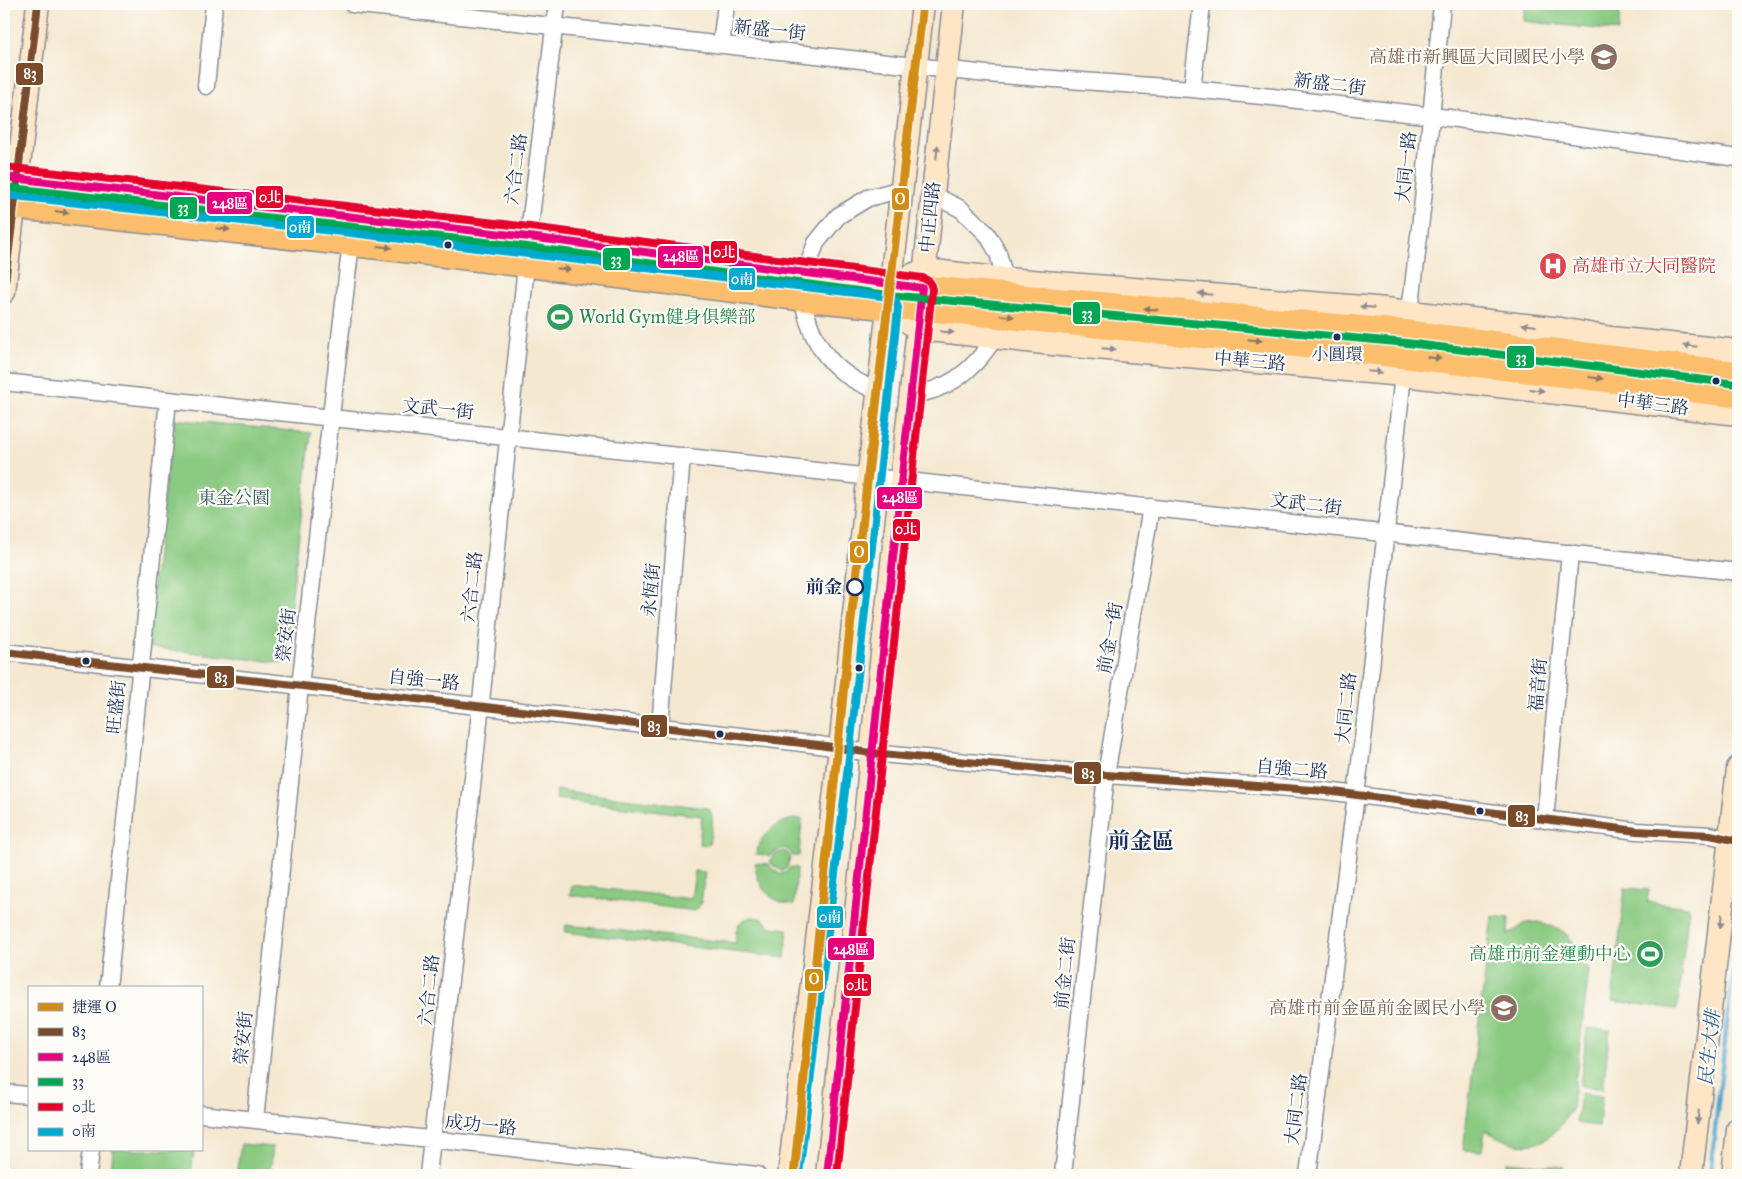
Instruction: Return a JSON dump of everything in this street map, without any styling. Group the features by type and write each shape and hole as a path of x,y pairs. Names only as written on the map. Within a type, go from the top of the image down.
{"main road":[{"name":"中華三路","path":"10,177 66,185 529,237 804,286"},
{"name":"中華三路","path":"9,206 350,242 527,265 804,286 889,296 1738,374"},
{"name":"中華三路","path":"1407,344 1738,395"}],"street":[{"path":"4,292 10,177 38,4"},
{"path":"206,86 214,4"},
{"name":"新盛一街","path":"361,4 916,66"},
{"name":"六合二路","path":"428,1175 529,237 557,4"},
{"path":"721,45 726,4"},
{"name":"中正四路","path":"789,1175 840,748 868,476 923,4"},
{"name":"中正四路","path":"827,1175 861,866 871,753 954,4"},
{"path":"1192,89 1202,4"},
{"name":"大同一路","path":"1407,344 1442,4"},
{"name":"新盛二街","path":"916,66 987,74 1192,89 1431,116 1738,158"},
{"path":"878,391 868,388 840,371 818,345 805,314 804,286 816,243 838,216 868,198 902,189"},
{"path":"933,195 961,209 987,234 998,253 1005,279"},
{"name":"榮安街","path":"255,1120 300,686 354,216"},
{"name":"中華三路","path":"889,296 922,298 1005,279 1407,344 1738,414"},
{"name":"中華三路","path":"922,298 995,337 1062,345 1407,344 1561,329 1611,338 1738,352"},
{"path":"911,395 937,389 956,380 983,356 995,337"},
{"name":"大同二路","path":"1308,1175 1356,796 1407,344"},
{"name":"文武一街","path":"4,382 868,476"},
{"name":"旺盛街","path":"108,986 168,400"},
{"name":"永恆街","path":"660,727 682,456"},
{"name":"文武二街","path":"868,476 1738,572"},
{"name":"前金一街","path":"1106,775 1152,507"},
{"name":"福音街","path":"1545,820 1570,553"},
{"name":"自強一路","path":"4,652 840,748"},
{"name":"自強二路","path":"840,748 871,753 1106,775 1326,791 1637,831 1710,835 1735,841"},
{"path":"1690,1175 1735,841 1738,768"},
{"name":"前金二街","path":"1063,1175 1106,775"},
{"path":"4,1093 28,1096"},
{"name":"成功一路","path":"202,1114 757,1175"},
{"path":"1733,1175 1738,1129"},
{"path":"88,1175 91,1152"}],"green space":[{"path":"1525,4 1621,4 1618,31 1523,21"},
{"name":"東金公園","path":"173,419 311,433 284,663 146,647"},
{"path":"557,790 707,808 712,815 709,845 699,844 702,816 556,799"},
{"path":"802,819 799,856 792,856 789,850 783,848 772,853 770,856 756,854 761,841 769,830 780,823"},
{"path":"784,851 790,857 787,868 782,871 772,865 770,860 774,854"},
{"path":"755,863 769,864 771,868 780,874 787,872 790,867 797,868 794,905 778,901 766,892 758,879"},
{"path":"695,871 705,872 701,904 695,911 570,895 572,885 691,899"},
{"name":"高雄市前金運動中心","path":"1625,888 1649,890 1647,902 1689,907 1677,1009 1612,1001"},
{"path":"1492,916 1509,918 1508,935 1526,923 1538,922 1564,932 1574,943 1589,970 1572,1108 1554,1133 1534,1144 1512,1143 1485,1130 1482,1151 1463,1150"},
{"path":"753,917 763,919 771,927 788,929 785,958 565,932 566,925 736,943 738,926 744,920"},
{"path":"1587,1028 1610,1030 1603,1089 1580,1086"},
{"path":"1580,1093 1602,1096 1599,1126 1576,1123"},
{"path":"241,1144 273,1147 270,1175 236,1175"},
{"path":"113,1152 194,1152 191,1175 133,1175 111,1172"},
{"path":"1507,1162 1564,1167 1563,1175 1506,1175"}],"waterway":[{"name":"民生大排","path":"1710,1175 1738,924"}],"metro line":[{"name":"O","path":"794,1175 848,646 923,4"}],"transit line":[{"name":"83","path":"4,292 38,4"},
{"name":"0北","path":"5,167 530,227 923,278 930,282 932,289 837,1175"},
{"name":"248區","path":"4,177 529,237 922,288 827,1175"},
{"name":"33","path":"4,187 528,247 889,295 1407,343 1737,384"},
{"name":"0南","path":"5,195 351,233 889,297 896,301 898,308 850,749 799,1175"},
{"name":"83","path":"4,652 819,745 871,753 1106,775 1326,791 1637,831 1710,835 1738,841"}],"place":[{"name":"高雄市新興區大同國民小學","path":"1604,57"},
{"name":"高雄市立大同醫院","path":"1553,266"},
{"name":"World Gym健身俱樂部","path":"560,317"},
{"name":"小圓環","path":"1337,337"},
{"name":"前金","path":"855,587"},
{"name":"高雄市前金運動中心","path":"1650,954"},
{"name":"高雄市前金區前金國民小學","path":"1504,1008"}],"district":[{"name":"前金區","path":"1141,840"}]}
